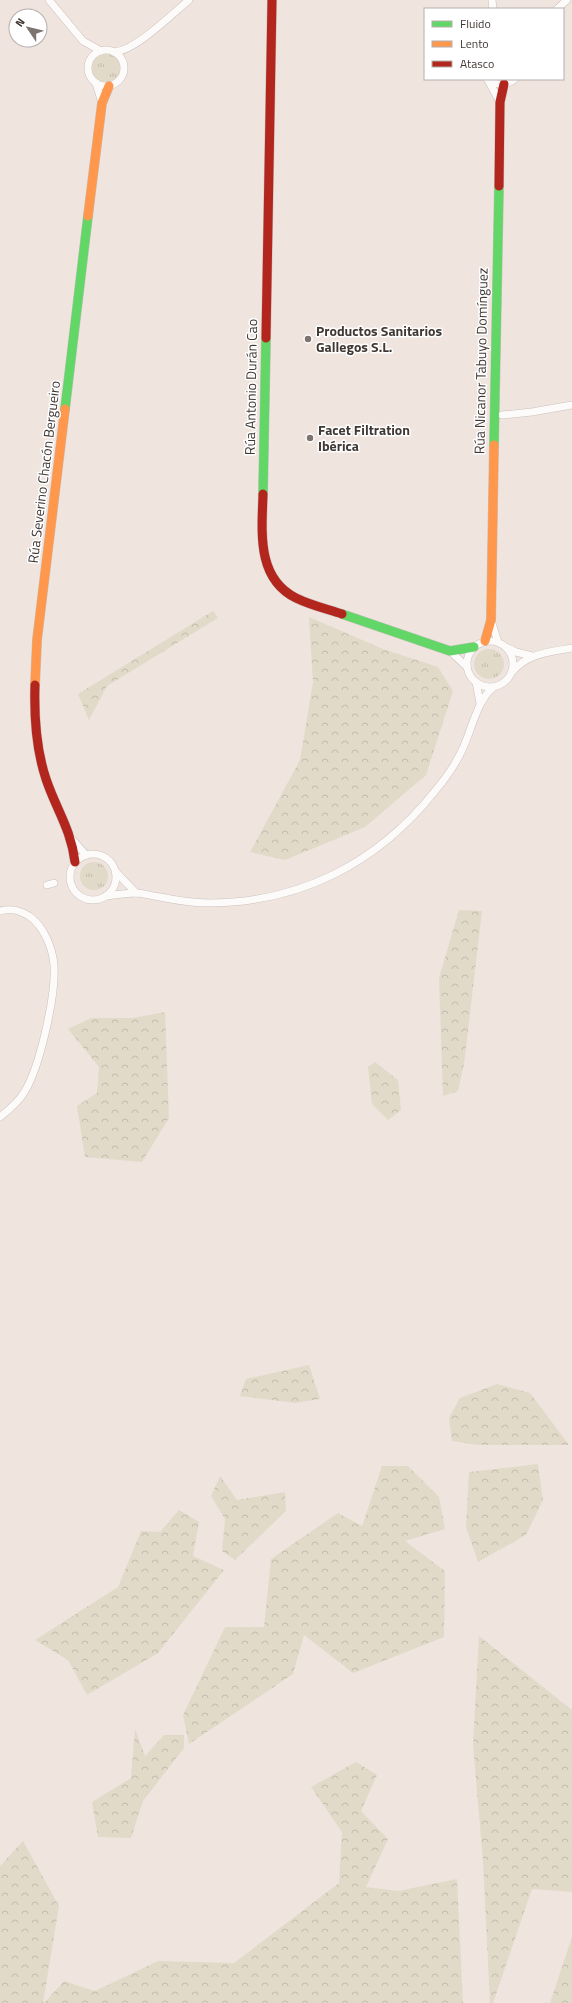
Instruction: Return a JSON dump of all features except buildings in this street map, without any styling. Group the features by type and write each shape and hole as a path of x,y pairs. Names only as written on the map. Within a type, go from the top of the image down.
{"street":[{"path":"49,0 83,41 90,59 88,69 89,75 96,83 109,86 115,84 123,76 124,64 134,45"},
{"path":"83,41 101,51 120,52 134,45 189,0"},
{"name":"Rúa Antonio Durán Cao","path":"272,0 262,540 266,565 275,584 296,598 450,651 467,667"},
{"path":"558,8 567,0"},
{"path":"90,59 101,51"},
{"path":"114,52 122,59 124,64"},
{"path":"488,80 493,83 504,84 513,80"},
{"name":"Rúa Nicanor Tabuyo Domínguez","path":"488,80 500,102"},
{"name":"Rúa Severino Chacón Bergueiro","path":"96,83 102,102"},
{"name":"Rúa Nicanor Tabuyo Domínguez","path":"485,641 491,620 500,102 504,84"},
{"name":"Rúa Severino Chacón Bergueiro","path":"86,855 72,839 43,772 36,726 34,684 37,640 102,102 109,86"},
{"path":"502,415 572,406"},
{"name":"Rúa Nicanor Tabuyo Domínguez","path":"491,620 498,642"},
{"path":"494,687 484,686 476,682 470,676 467,667 468,657 474,647 485,641 498,642 516,652 533,656"},
{"path":"506,646 513,658 512,673"},
{"name":"Rúa Antonio Durán Cao","path":"450,651 474,647"},
{"path":"136,893 116,872 108,859 101,855 86,855 75,862 70,878 78,893 82,897 94,900 106,896 136,893 180,901 234,902 286,893 317,883 344,871 390,839 416,815 436,791 462,750 480,703 489,691 504,682 518,665 533,656 572,648"},
{"path":"476,682 480,703"},
{"name":"Rúa Severino Chacón Bergueiro","path":"72,839 75,862"},
{"path":"106,896 115,885 116,872"},
{"path":"47,885 54,883"},
{"path":"0,911 8,909 21,912 32,918 42,930 50,946 54,966 52,992 37,1066 25,1092 0,1117"}],"green space":[{"path":"106,54 116,58 120,68 116,78 106,82 96,78 92,68 96,58"},
{"path":"213,611 218,618 107,686 89,720 78,694"},
{"path":"309,617 383,649 438,667 453,691 426,775 365,827 285,860 250,852 300,760 313,682"},
{"path":"489,649 500,653 504,664 500,675 489,679 478,675 474,664 478,653"},
{"path":"94,862 104,866 108,876 104,886 94,890 84,886 80,876 84,866"},
{"path":"459,910 482,911 464,1064 458,1091 443,1096 439,978"},
{"path":"165,1012 169,1118 142,1162 85,1157 77,1106 97,1093 99,1067 68,1029 91,1018 133,1018"},
{"path":"375,1062 398,1080 401,1110 388,1120 372,1104 368,1067"},
{"path":"309,1365 320,1399 295,1403 240,1396 246,1379"},
{"path":"497,1384 530,1393 569,1445 478,1445 452,1441 449,1418 460,1398"},
{"path":"538,1464 543,1500 526,1535 478,1562 466,1527 469,1472"},
{"path":"382,1466 408,1466 439,1497 445,1529 405,1541 445,1571 444,1637 353,1673 304,1635 293,1674 189,1744 183,1715 225,1627 264,1627 271,1559 338,1513 362,1526"},
{"path":"220,1476 237,1500 285,1492 286,1511 235,1560 222,1551 225,1519 211,1496"},
{"path":"179,1510 199,1522 193,1556 224,1570 158,1653 87,1695 68,1660 35,1640 118,1587 141,1531 160,1532"},
{"path":"479,1636 572,1710 572,1892 532,1889 493,2003 490,2003 483,1861 473,1745"},
{"path":"135,1729 145,1756 164,1735 184,1735 184,1748 143,1801 131,1838 98,1837 92,1802 131,1778"},
{"path":"356,1762 377,1775 361,1811 388,1839 366,1887 398,1891 457,1879 463,2003 44,2003 64,1981 95,1991 158,1961 234,1963 339,1883 342,1832 311,1787"},
{"path":"23,1841 59,1906 43,2003 0,2003 0,1866"},
{"path":"572,1937 572,2003 550,2003"}],"traffic: fast":[{"path":"494,445 499,186"},
{"path":"65,409 88,216"},
{"path":"263,494 266,338"},
{"path":"342,614 450,651 474,647"}],"traffic: slow":[{"path":"88,216 102,103 109,86"},
{"path":"35,685 37,640 65,409"},
{"path":"485,641 491,620 494,445"}],"traffic: jam":[{"path":"266,338 272,0"},
{"path":"499,186 500,102 504,84"},
{"path":"263,494 262,538 268,566 274,579 283,589 296,598 342,614"},
{"path":"35,685 35,720 40,756 50,790 67,829 75,862"}],"place":[{"name":"Productos Sanitarios Gallegos S.L.","path":"308,339"},
{"name":"Facet Filtration Ibérica","path":"310,438"}]}
